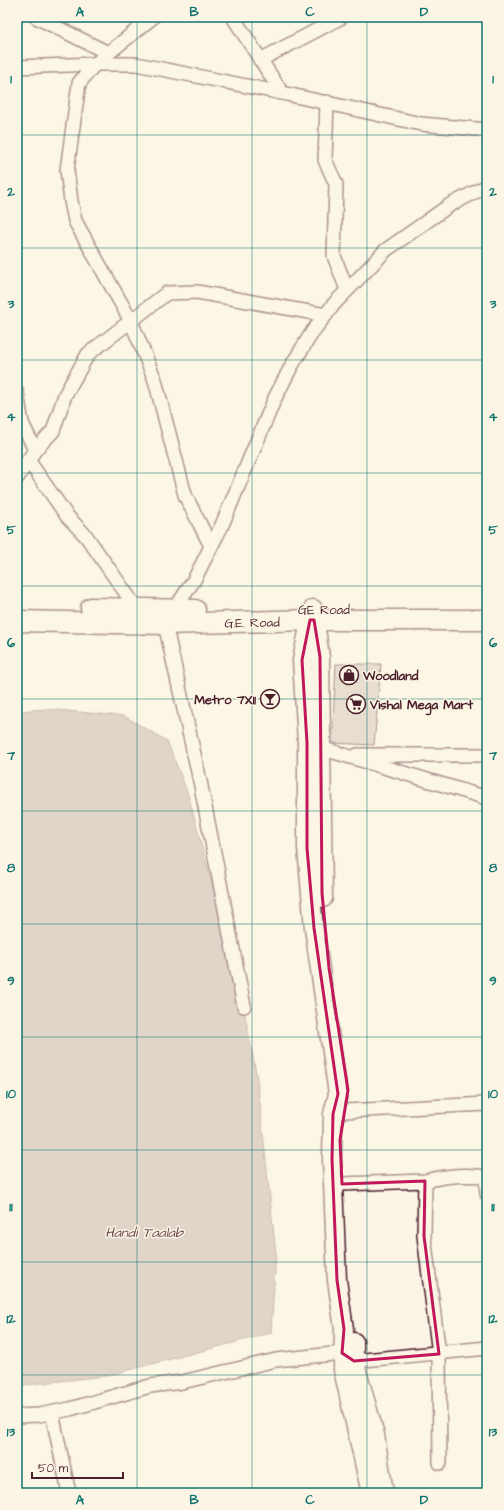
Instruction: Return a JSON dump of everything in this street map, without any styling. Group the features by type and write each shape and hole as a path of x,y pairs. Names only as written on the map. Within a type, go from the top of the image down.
{"main road":[{"name":"GE Road","path":"17,607 137,609 169,617 313,617 487,608"},
{"path":"17,621 169,617"},
{"path":"313,617 487,620"}],"street":[{"path":"36,17 108,53"},
{"path":"153,17 94,64 79,83 67,170 71,201 76,221 130,322 155,380 184,495 211,546"},
{"path":"233,17 282,92"},
{"path":"260,60 342,17"},
{"path":"17,67 136,64 282,92 421,124 487,130"},
{"path":"327,102 325,160 336,184 334,256 346,290"},
{"path":"244,1006 169,617 194,580 222,525 275,398 292,365 326,315 346,290 386,250 450,204 487,186"},
{"path":"17,478 31,455 52,431 65,395 88,354 167,293 197,292 326,315"},
{"path":"17,393 22,423 31,455 67,516 86,536 137,609"},
{"path":"313,617 320,657 314,746 322,893 329,968 348,1090 339,1112 332,1159 337,1280 348,1357 375,1434 384,1493"},
{"path":"314,746 487,798"},
{"path":"344,755 487,755"},
{"path":"339,1112 487,1104"},
{"path":"339,1112 346,1268 355,1330 343,1370 371,1493"},
{"path":"342,1184 425,1181 444,1177 479,1175 486,1177 487,1194"},
{"path":"425,1181 424,1236 439,1354 440,1463"},
{"path":"17,1416 52,1413 150,1386 182,1382 276,1360 439,1354 487,1348"},
{"path":"52,1413 69,1493"}],"highlighted area":[{"path":"310,620 314,620 320,657 322,893 329,968 348,1090 340,1140 342,1184 425,1181 424,1236 439,1354 354,1361 342,1353 344,1329 337,1280 332,1159 333,1114 338,1094 314,928 307,848 307,743 302,660"}],"water":[{"name":"Handi Taalab","path":"46,709 124,716 167,741 188,794 241,994 257,1078 276,1254 271,1333 106,1376 25,1385 17,1383 17,711"}],"building":[{"name":"Vishal Mega Mart","path":"336,664 381,664 374,745 332,743"}],"place":[{"name":"Woodland","path":"349,675"},
{"name":"Metro 7X11","path":"270,699"},
{"name":"Vishal Mega Mart","path":"356,704"}]}
